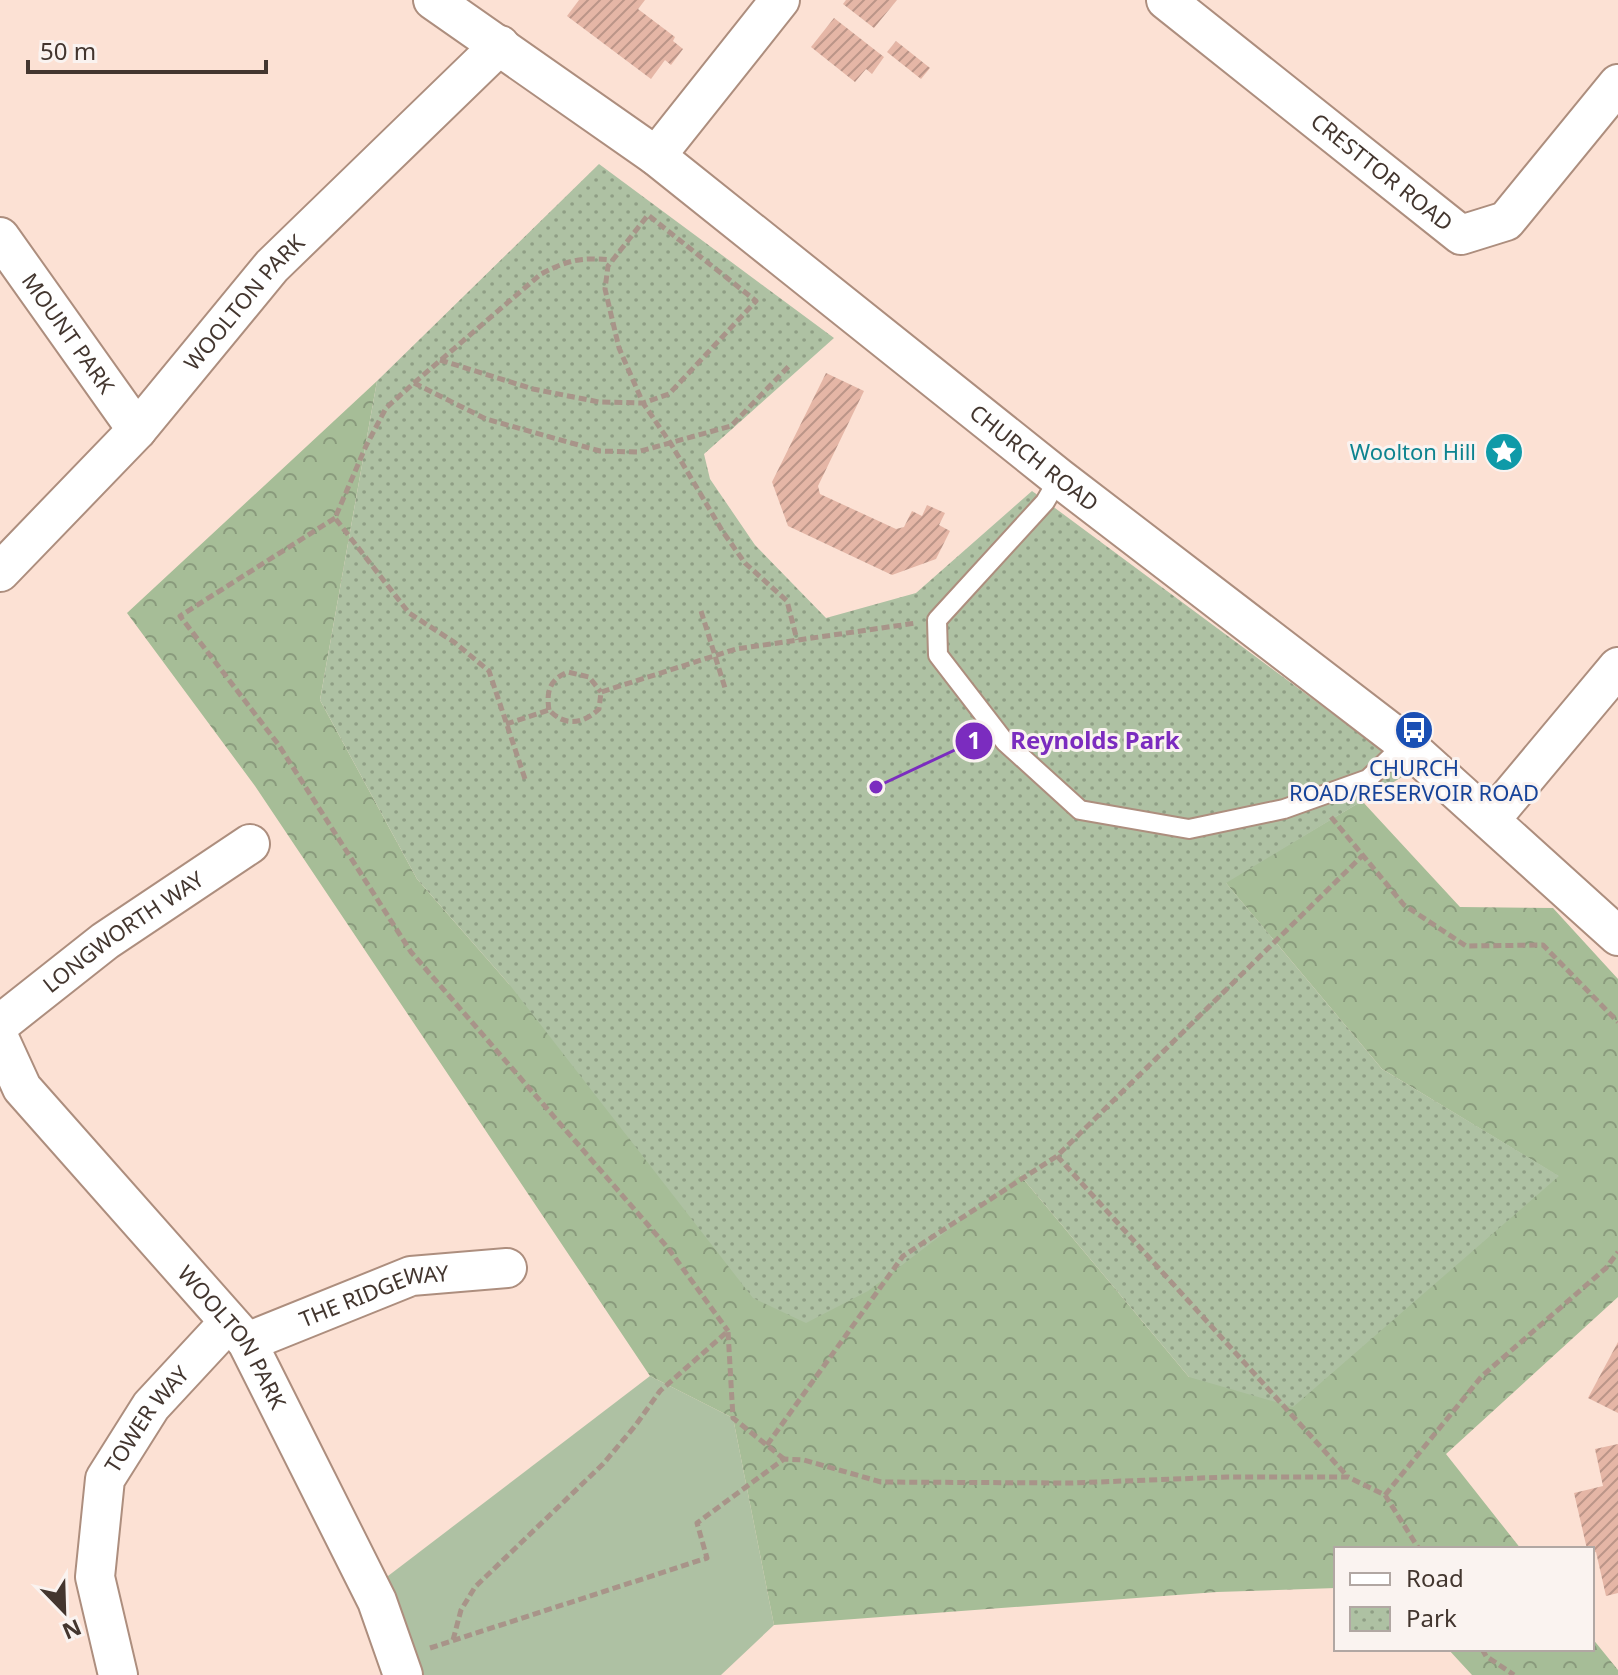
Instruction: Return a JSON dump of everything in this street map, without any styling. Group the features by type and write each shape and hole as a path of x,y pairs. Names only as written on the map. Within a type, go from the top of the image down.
{"street":[{"name":"CHURCH ROAD","path":"433,0 656,156 1059,478 1402,741 1618,936"},
{"path":"656,156 780,0"},
{"name":"CRESTTOR ROAD","path":"1166,0 1461,235 1506,221 1618,84"},
{"name":"WOOLTON PARK","path":"0,572 137,430 272,266 500,45"},
{"name":"MOUNT PARK","path":"0,237 137,430"},
{"path":"1491,819 1618,667"},
{"name":"LONGWORTH WAY","path":"0,1024 105,941 250,844"},
{"name":"WOOLTON PARK","path":"0,1040 11,1092 237,1332 377,1601 400,1666"},
{"name":"THE RIDGEWAY","path":"237,1332 411,1276 507,1268"},
{"name":"TOWER WAY","path":"118,1675 95,1577 105,1479 151,1406 237,1332"}],"lane":[{"path":"1059,478 1045,502 937,620 938,655 1005,742 1080,810 1189,829 1284,809 1368,779 1391,757 1402,741"}],"path":[{"path":"440,360 533,389 599,402 643,403 669,394 756,301 648,215 608,266 605,289 619,348 643,403 723,532 745,563 787,601 797,640"},
{"path":"611,260 584,257 562,263 541,274 386,408 335,518 180,616 278,744 411,952 668,1248 728,1331 733,1418 784,1459 804,1460 881,1482 1073,1483 1227,1477 1348,1477"},
{"path":"414,383 486,419 600,451 637,452 731,426 791,364"},
{"path":"335,518 409,613 454,642 489,671 525,779"},
{"path":"701,611 725,688"},
{"path":"601,692 715,655 937,620"},
{"path":"568,672 589,677 601,692 599,709 587,720 572,722 557,718 549,710 548,689 552,681 568,672"},
{"path":"506,724 549,710"},
{"path":"1316,798 1404,905 1466,946 1543,945 1618,1022"},
{"path":"767,1445 903,1256 1057,1156 1363,855"},
{"path":"1057,1156 1348,1477 1385,1495 1418,1547"},
{"path":"1385,1495 1482,1376 1606,1268 1618,1252"},
{"path":"452,1641 461,1610 475,1587 603,1464 660,1391 728,1331"},
{"path":"400,1666 452,1641 707,1558 697,1523 784,1459"},
{"path":"1483,1651 1514,1675"}],"green space":[{"path":"599,164 834,338 704,454 710,479 755,545 826,618 916,593 1032,491 1391,757 1407,774 1226,883 1382,1069 1559,1176 1293,1407 1189,1377 1020,1175 868,1291 806,1323 753,1298 509,984 417,879 320,700 377,381"},
{"path":"377,381 320,700 417,879 509,984 1020,1175 1189,1377 1558,1176 1382,1069 1225,882 1362,801 1460,907 1553,908 1618,979 1618,1297 1446,1454 1519,1547 1334,1547 1334,1588 1217,1592 774,1625 733,1418 650,1376 255,786 127,613"},
{"path":"650,1376 733,1418 774,1625 721,1675 402,1675 371,1589"},
{"path":"1594,1640 1618,1670 1618,1675 1472,1675 1450,1651 1594,1651"}],"building":[{"path":"579,0 645,0 638,9 675,37 673,41 683,49 671,65 665,60 651,79 567,16"},
{"path":"846,0 897,0 874,28 843,4"},
{"path":"834,18 884,57 872,74 866,69 855,82 811,47"},
{"path":"896,41 930,68 921,79 887,52"},
{"path":"826,373 864,391 818,486 820,494 896,529 904,527 912,511 922,516 927,505 945,513 939,525 950,531 936,559 892,575 788,526 772,482"},
{"path":"1618,1342 1618,1413 1588,1398"},
{"path":"1618,1444 1618,1593 1606,1596 1596,1552 1594,1547 1587,1547 1574,1493 1603,1486 1595,1449"}],"place":[{"name":"Woolton Hill","path":"1504,452"},
{"name":"CHURCH ROAD/RESERVOIR ROAD","path":"1414,730"},
{"name":"Reynolds Park","path":"876,787"}]}
